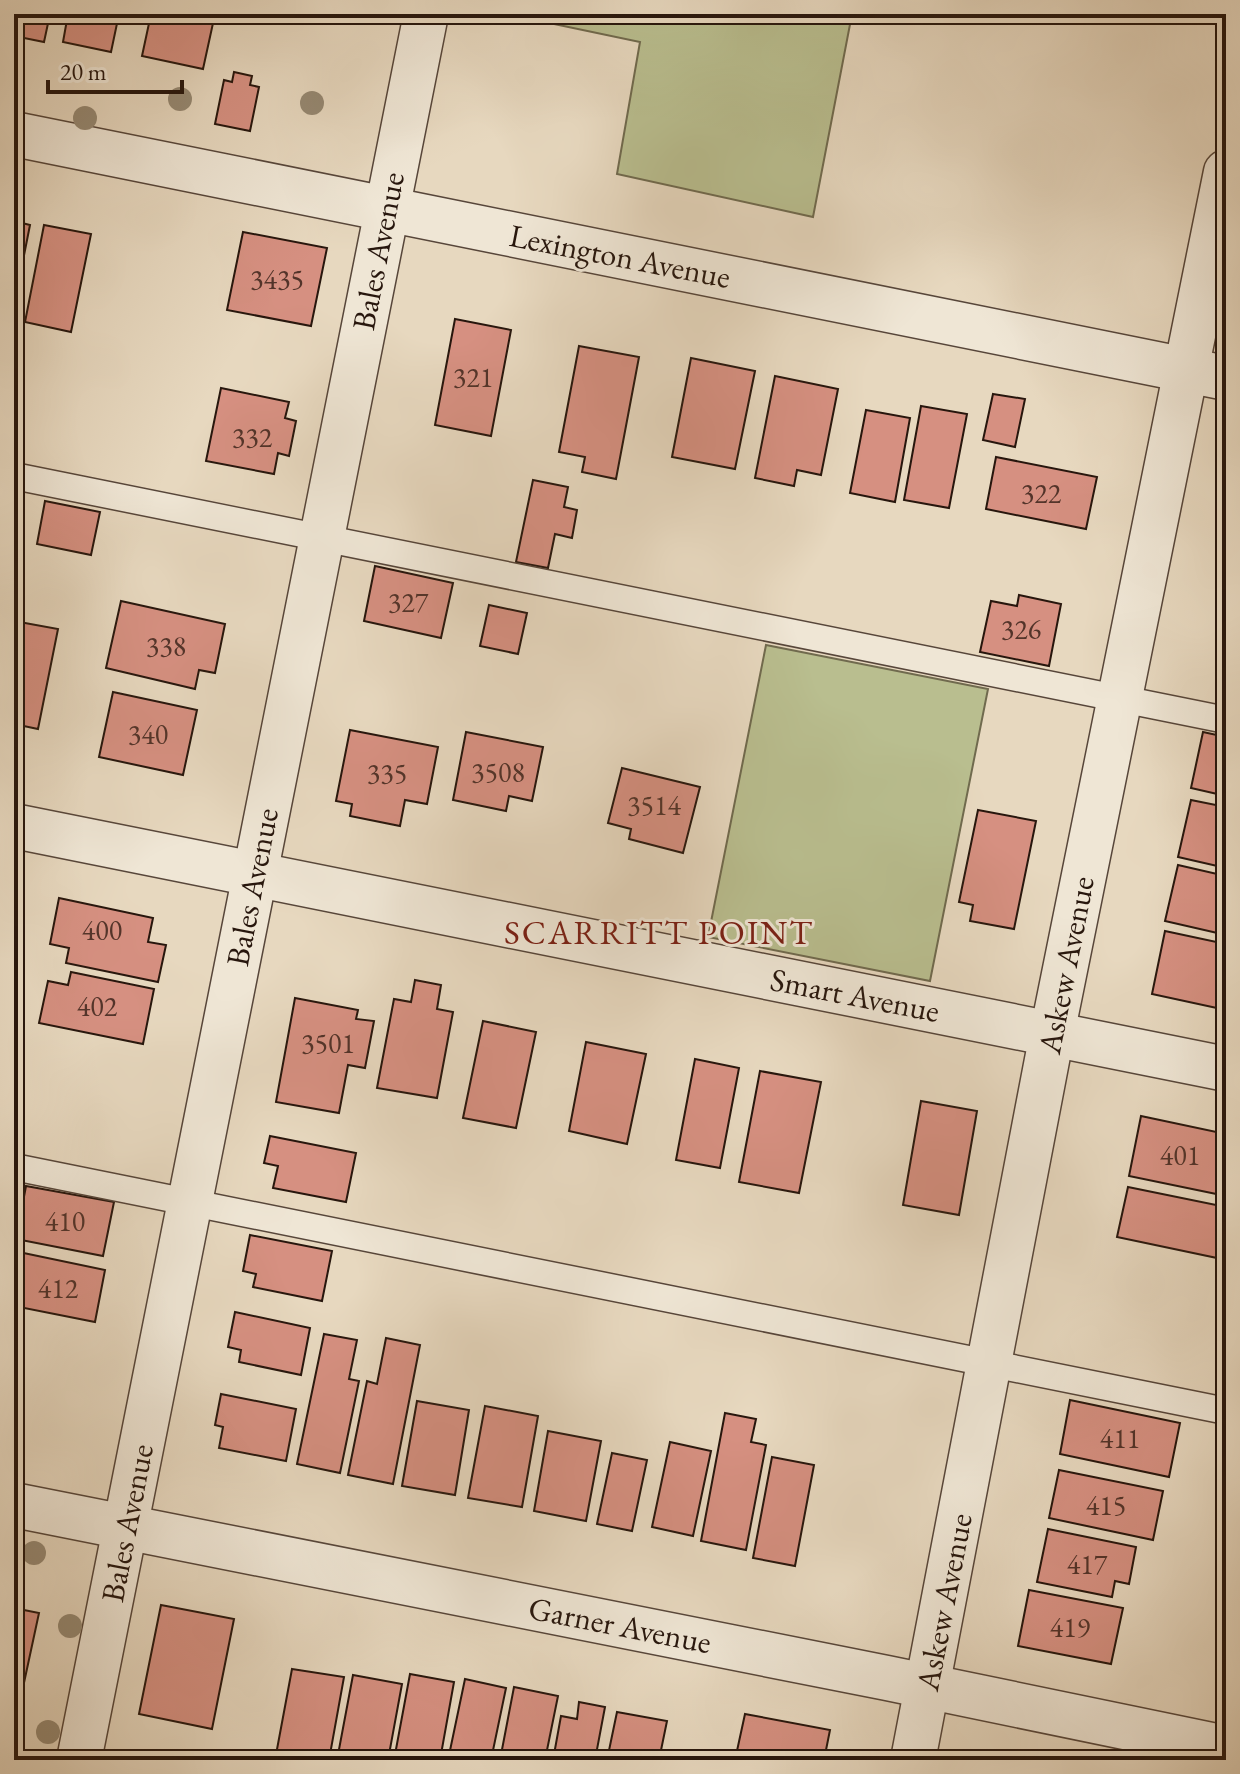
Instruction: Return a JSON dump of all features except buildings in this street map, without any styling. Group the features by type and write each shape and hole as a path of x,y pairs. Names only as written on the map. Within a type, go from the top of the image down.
{"street":[{"name":"Bales Avenue","path":"79,1760 426,14"},
{"name":"Lexington Avenue","path":"14,134 1206,374"},
{"name":"Askew Avenue","path":"913,1760 1052,1034 1120,699 1206,374 1226,172"},
{"name":"Smart Avenue","path":"14,826 1226,1069"},
{"name":"Garner Avenue","path":"14,1505 1226,1748"}],"lane":[{"path":"14,476 1226,720"},
{"path":"14,1167 1226,1411"}],"green space":[{"path":"517,14 852,14 813,217 617,174 640,42"},
{"path":"766,645 988,689 930,981 708,937"}],"district":[{"name":"SCARRITT POINT","path":"659,932"}]}
